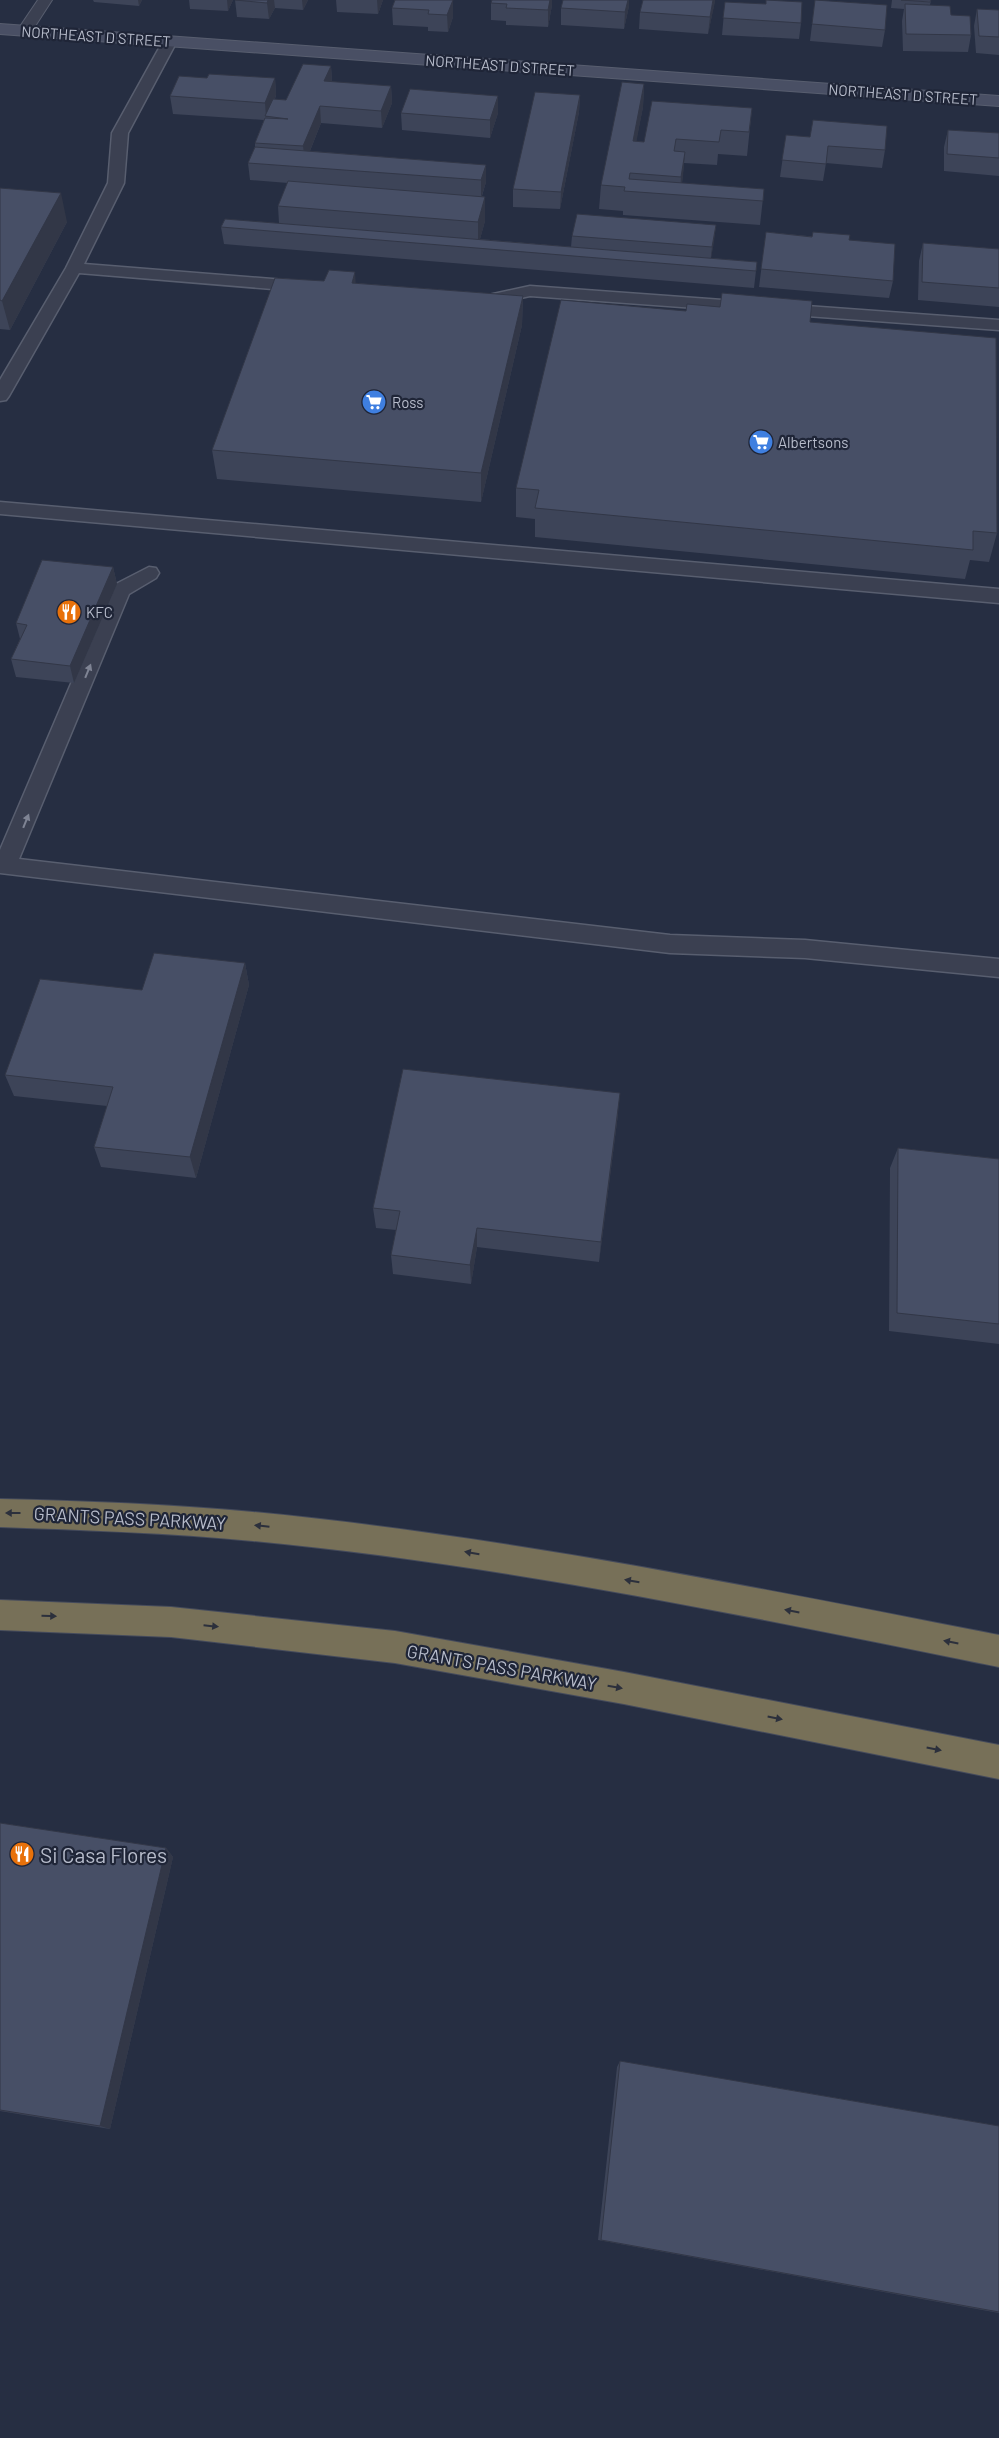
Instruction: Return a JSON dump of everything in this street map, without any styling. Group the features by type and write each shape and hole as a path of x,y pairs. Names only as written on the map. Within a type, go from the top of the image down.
{"highway":[{"name":"GRANTS PASS PARKWAY","path":"0,1512 87,1513 198,1520 418,1544 640,1582 999,1651"},
{"name":"GRANTS PASS PARKWAY","path":"0,1615 171,1622 395,1647 624,1688 999,1762"}],"street":[{"path":"25,31 45,0"},
{"name":"NORTHEAST D STREET","path":"0,29 999,100"}],"lane":[{"path":"0,396 17,352 74,268 116,183 120,133 170,41"},
{"path":"74,268 327,288"},
{"path":"454,298 484,301 530,290 999,325"},
{"path":"0,508 999,596"},
{"path":"149,573 121,590 3,865 670,944 805,949 999,968"}],"building":[{"path":"235,0 268,0 267,3"},
{"path":"395,0 453,0 447,15 428,14 429,10 392,8"},
{"path":"492,0 550,0 548,10 506,8 507,4 491,3"},
{"path":"563,0 628,0 625,12 561,8"},
{"path":"643,0 713,0 710,17 640,12"},
{"path":"766,0 802,2 801,23 723,18 725,2 766,4"},
{"path":"815,0 887,5 885,30 812,24"},
{"path":"901,0 931,0 930,2"},
{"path":"905,4 950,6 951,15 970,16 971,35 906,34"},
{"path":"977,9 999,10 999,37 979,36"},
{"path":"303,64 331,66 324,81 391,86 381,111 320,106 303,146 255,143 265,118 288,119 265,116 273,99 286,100"},
{"path":"209,74 275,78 265,103 170,96 179,76 207,78"},
{"path":"622,82 644,84 633,141 644,142 652,101 752,108 749,132 721,130 719,142 676,139 674,151 685,152 681,177 630,173 629,179 764,189 763,201 624,191 625,187 601,185"},
{"path":"410,89 498,96 490,120 401,113"},
{"path":"535,92 580,95 561,192 513,189"},
{"path":"813,120 887,126 885,150 828,146 826,164 782,160 786,135 810,137"},
{"path":"948,130 999,133 999,158 947,154"},
{"path":"255,147 486,165 481,180 248,163"},
{"path":"288,181 485,197 478,222 278,206"},
{"path":"0,188 61,193 2,301 0,300"},
{"path":"577,214 716,225 712,247 572,236"},
{"path":"225,219 757,262 756,271 221,227"},
{"path":"766,232 812,237 813,232 850,235 849,240 895,244 893,281 761,269"},
{"path":"923,243 999,249 999,288 922,282"},
{"name":"Ross","path":"329,270 355,272 352,283 523,296 481,473 212,450 275,278 324,281"},
{"name":"Albertsons","path":"722,293 812,301 810,322 996,338 997,533 973,531 973,550 535,508 539,490 516,488 561,300 686,311 687,304 720,307"},
{"name":"KFC","path":"42,560 113,567 70,666 11,659 27,625 16,623"},
{"path":"154,953 245,963 190,1157 94,1147 113,1087 5,1075 40,979 142,990"},
{"path":"403,1069 620,1093 601,1242 477,1228 470,1265 391,1255 400,1211 373,1208"},
{"path":"898,1148 999,1159 999,1324 897,1313"},
{"path":"0,1823 166,1848 100,2126 0,2110"},
{"path":"620,2061 999,2126 999,2312 601,2240"}],"place":[{"name":"Ross","path":"374,402"},
{"name":"Albertsons","path":"761,442"},
{"name":"KFC","path":"69,612"},
{"name":"Si Casa Flores","path":"22,1854"}]}
